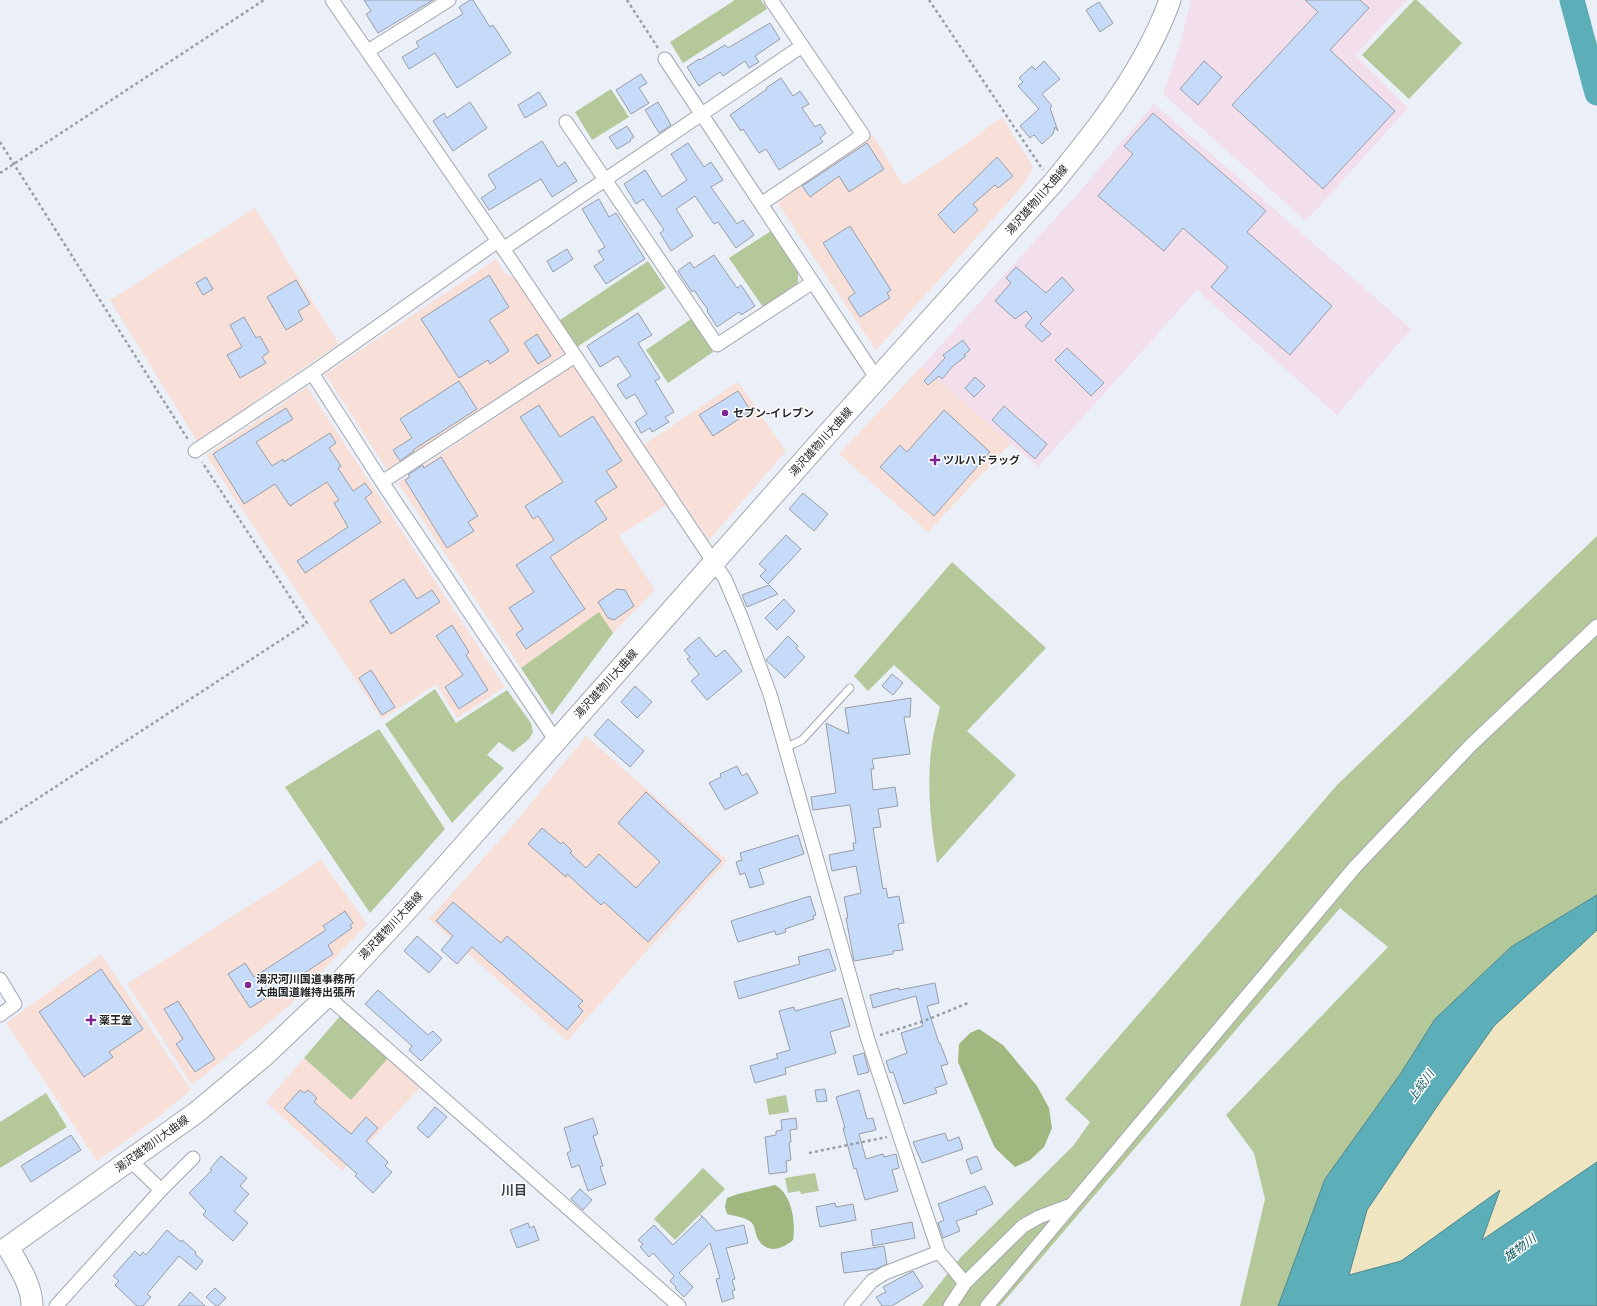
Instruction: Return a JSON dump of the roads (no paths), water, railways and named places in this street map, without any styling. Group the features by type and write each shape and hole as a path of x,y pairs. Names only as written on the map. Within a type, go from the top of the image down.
{"main road":[{"name":"湯沢雄物川大曲線","path":"32,1306 32,1301 24,1276 4,1241 130,1160 197,1112 264,1056 327,996 406,911 877,379 1053,183 1087,142 1132,78 1162,21 1170,0"}],"street":[{"path":"332,0 500,245 692,533 725,579 742,619 770,694 868,1040 899,1135 939,1252 965,1283"},
{"path":"368,51 449,0"},
{"path":"761,204 862,135 771,0"},
{"path":"195,451 500,245 605,179 802,46"},
{"path":"665,58 877,379"},
{"path":"566,122 716,345 813,282"},
{"path":"382,482 574,356"},
{"path":"312,373 382,482 556,741"},
{"path":"987,1306 1354,867 1471,745 1597,626"},
{"path":"0,978 15,1004 0,1015"},
{"path":"327,996 679,1306"},
{"path":"56,1306 161,1190 193,1158"},
{"path":"130,1160 161,1190"},
{"path":"950,1306 965,1283 1023,1226 1038,1217 1072,1204"},
{"path":"851,1306 872,1281 885,1274 939,1252"}],"lane":[{"path":"786,748 802,740 850,688"}],"water":[{"name":"雄物川","path":"1597,895 1597,930 1494,1026 1440,1102 1367,1210 1349,1275 1401,1261 1500,1190 1482,1240 1597,1162 1597,1306 1278,1306 1325,1179 1401,1073 1435,1019 1511,947"}],"waterway":[{"name":"上総川","path":"1572,0 1597,93"}],"place":[{"name":"セブン-イレブン","path":"725,413"},
{"name":"ツルハドラッグ","path":"935,460"},
{"name":"湯沢河川国道事務所 大曲国道維持出張所","path":"248,985"},
{"name":"薬王堂","path":"91,1020"}],"district":[{"name":"川目","path":"514,1190"}]}
